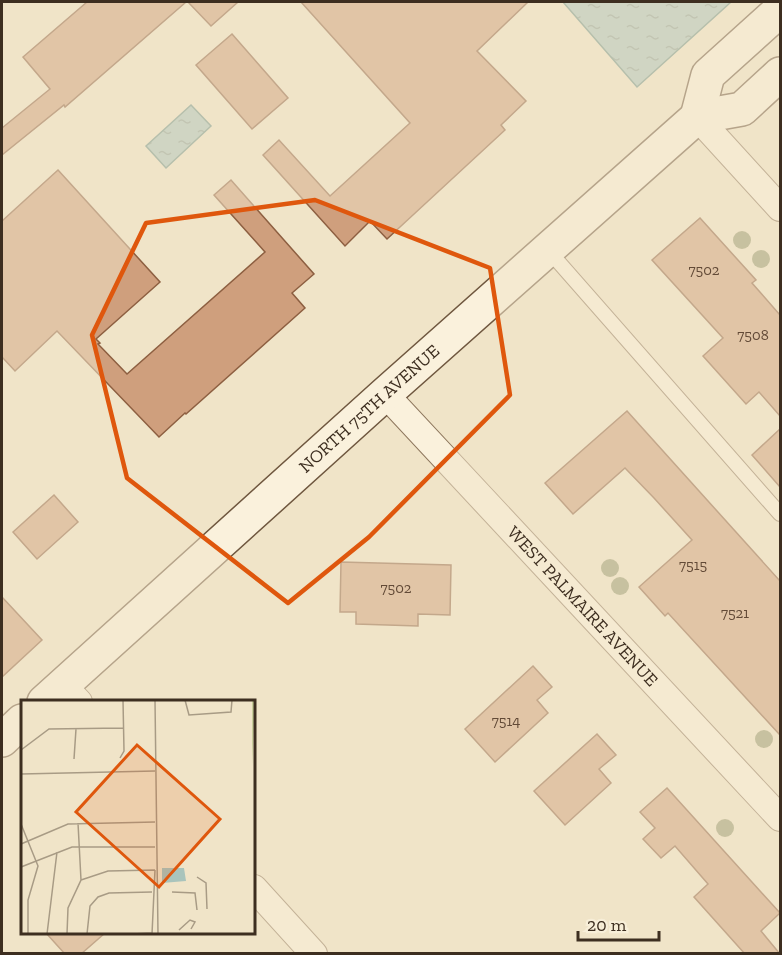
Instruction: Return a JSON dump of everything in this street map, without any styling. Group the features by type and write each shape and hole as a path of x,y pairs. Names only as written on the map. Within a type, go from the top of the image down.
{"main road":[{"path":"780,10 708,75 697,117 742,109 780,74"},
{"name":"NORTH 75TH AVENUE","path":"62,696 385,394 697,117"},
{"path":"2,740 21,722"}],"street":[{"path":"697,117 780,208"},
{"name":"WEST PALMAIRE AVENUE","path":"385,394 780,818"},
{"path":"255,889 314,954"}],"lane":[{"path":"548,250 780,514"}],"highlighted area":[{"path":"315,200 490,268 510,395 369,537 288,603 127,478 92,335 146,223"}],"water":[{"path":"563,2 731,2 637,87"},
{"path":"191,105 211,126 166,168 146,146"}],"building":[{"path":"87,2 186,2 65,107 64,105 2,155 2,128 50,89 23,57"},
{"path":"188,2 238,2 211,26"},
{"path":"301,2 528,2 477,51 526,101 501,125 505,130 387,239 370,221 345,246 263,155 279,140 330,196 410,123"},
{"path":"232,34 288,98 252,129 196,65"},
{"path":"58,170 160,282 96,339 100,343 98,344 127,374 265,252 214,195 231,180 314,274 292,293 305,308 159,437 57,331 15,371 2,357 2,221"},
{"path":"700,218 756,280 752,283 780,315 780,416 759,392 746,404 703,356 723,338 652,260"},
{"path":"627,411 780,581 780,735 668,613 665,616 639,587 692,540 654,498 625,468 573,514 545,483"},
{"path":"780,429 780,487 752,455"},
{"path":"54,495 78,522 37,559 13,532"},
{"path":"341,562 451,565 450,615 418,614 418,626 356,624 356,612 340,612"},
{"path":"2,597 42,640 2,677"},
{"path":"533,666 552,687 537,700 548,713 495,762 465,729"},
{"path":"597,734 616,755 599,769 611,783 565,825 534,791"},
{"path":"667,788 780,913 761,931 780,954 745,954 694,897 708,884 675,846 661,858 643,839 655,828 640,812"},
{"path":"47,934 104,934 81,954 65,954"}]}
